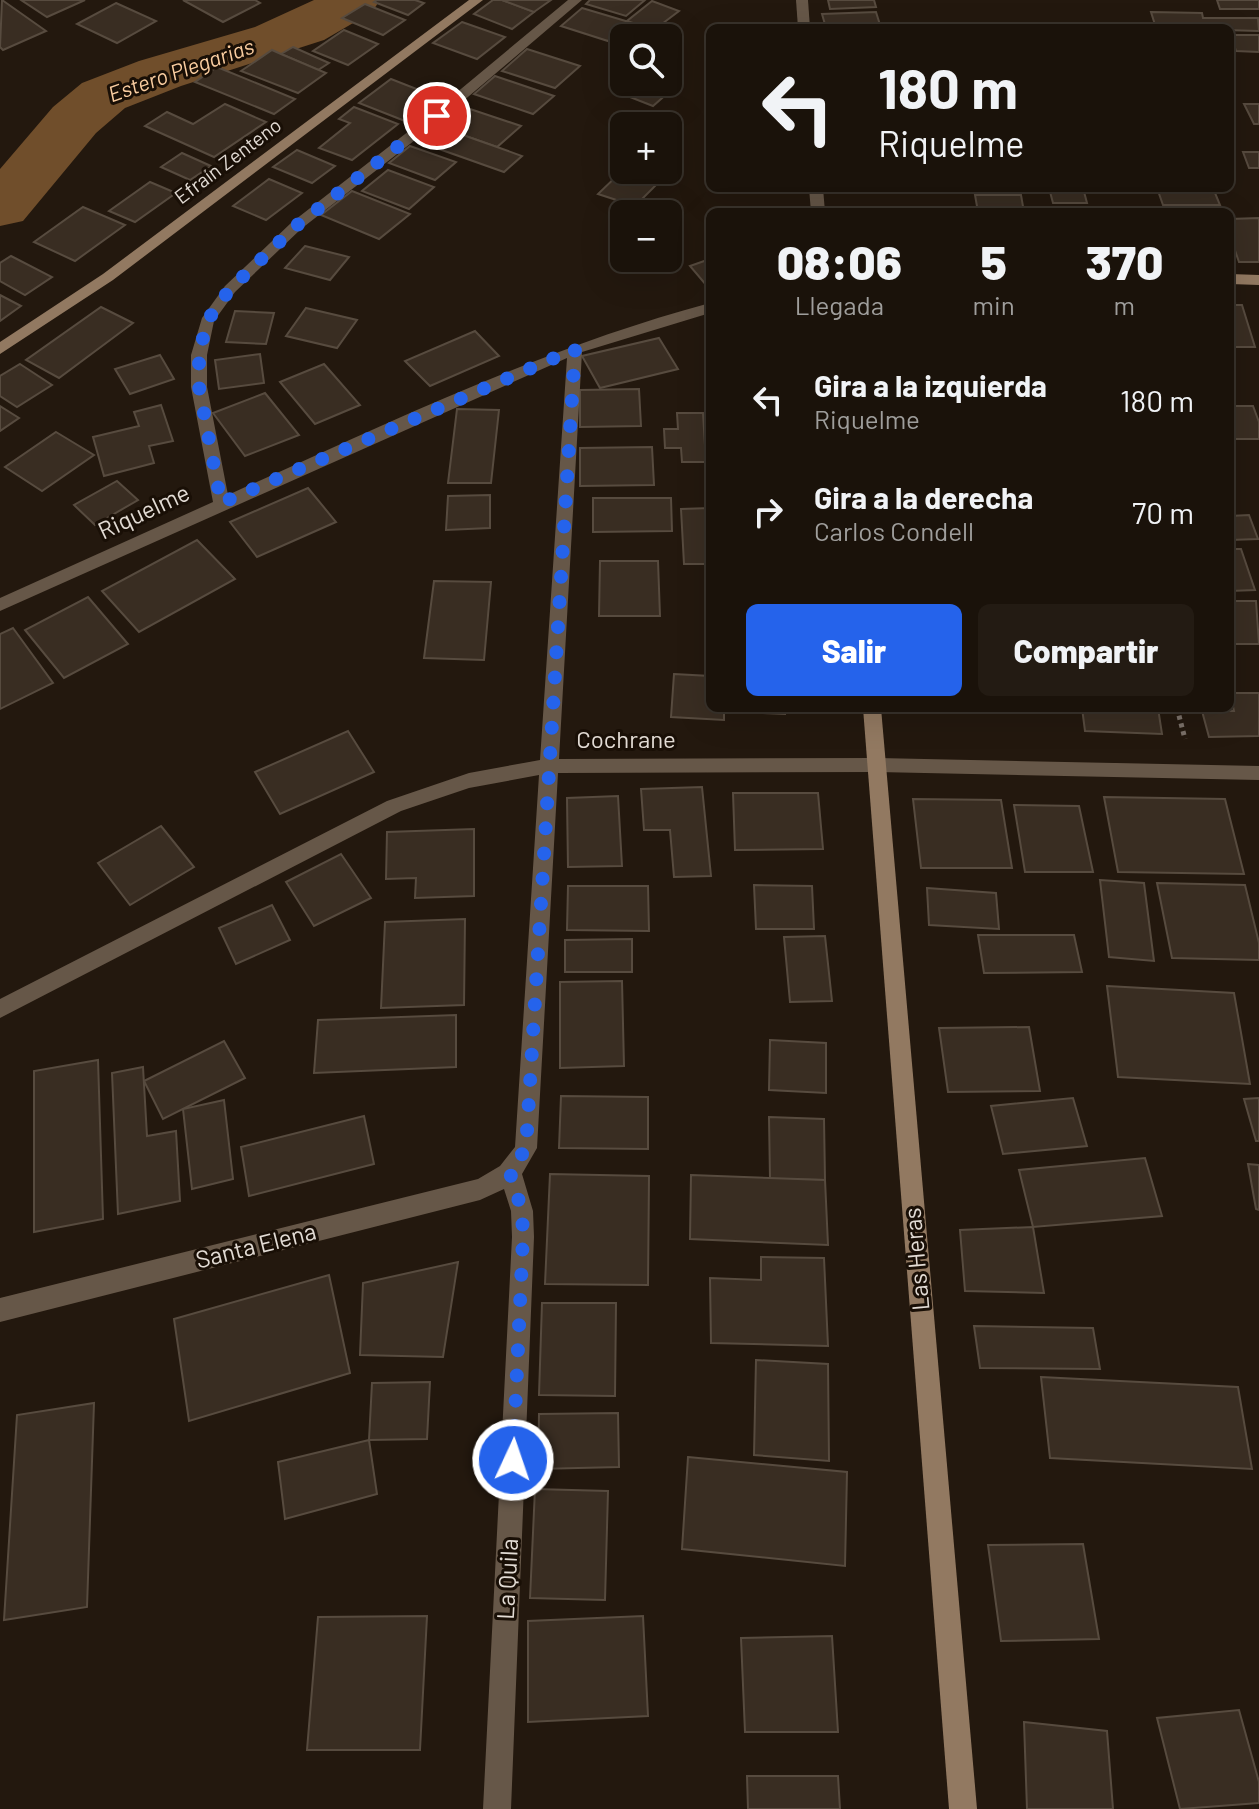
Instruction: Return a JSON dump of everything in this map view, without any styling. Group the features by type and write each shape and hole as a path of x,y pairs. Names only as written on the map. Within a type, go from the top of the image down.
{"street":[{"name":"Efraín Zenteno","path":"0,349 108,277 477,0"},
{"path":"221,503 199,387 199,355 207,321 230,289 296,226 437,116 576,0"},
{"path":"802,0 804,24"},
{"path":"1234,279 1259,280"},
{"name":"Riquelme","path":"0,605 221,503 575,349 706,309"},
{"path":"510,1173 526,1148 575,349"},
{"name":"Las Heras","path":"872,712 963,1809"},
{"name":"Cochrane","path":"0,1009 394,806 469,781 550,766 878,765 1259,773"},
{"name":"Santa Elena","path":"0,1310 480,1189 510,1173"},
{"name":"La Quila","path":"497,1809 523,1237 522,1211 510,1173"}],"building":[{"path":"2,0 46,31 3,50 0,47"},
{"path":"21,0 85,0 47,17"},
{"path":"183,0 255,0 260,3 223,22"},
{"path":"415,0 424,3 408,15 374,2"},
{"path":"493,0 502,0 534,12 512,29 474,14"},
{"path":"502,0 551,0 534,12"},
{"path":"590,0 645,0 626,16 586,4"},
{"path":"828,0 874,0 876,7 830,9"},
{"path":"1217,0 1259,0 1259,9 1220,9"},
{"path":"652,1 679,11 662,24 627,21"},
{"path":"116,3 156,21 117,43 77,24"},
{"path":"365,4 405,20 383,35 342,18"},
{"path":"582,8 629,22 610,24 608,41 561,26"},
{"path":"876,12 880,24 825,24 822,14"},
{"path":"1151,12 1202,13 1203,18 1258,18 1259,31 1234,30 1234,24 1155,24"},
{"path":"462,22 505,37 477,59 433,43"},
{"path":"344,30 378,44 348,65 313,51"},
{"path":"1234,35 1259,35 1259,52 1236,51"},
{"path":"293,47 329,63 318,70 281,54"},
{"path":"527,49 580,66 555,88 502,71"},
{"path":"272,50 326,73 298,93 241,71"},
{"path":"217,67 295,99 274,114 195,82"},
{"path":"495,76 554,96 533,114 474,94"},
{"path":"391,79 437,97 405,121 359,103"},
{"path":"627,96 664,96 653,106"},
{"path":"225,104 266,122 214,157 145,126 167,112 193,124"},
{"path":"1244,104 1259,104 1259,124 1254,124"},
{"path":"354,107 398,124 352,160 319,148 350,123 339,119"},
{"path":"467,108 521,126 497,147 443,128"},
{"path":"443,128 522,156 504,172 425,144"},
{"path":"410,146 456,162 435,180 389,163"},
{"path":"297,150 335,166 312,183 273,167"},
{"path":"1243,152 1259,152 1259,168 1249,168"},
{"path":"182,153 211,166 190,180 161,167"},
{"path":"388,170 434,187 409,209 362,191"},
{"path":"269,179 302,193 266,220 233,206"},
{"path":"150,182 176,193 135,222 109,211"},
{"path":"610,182 657,184 641,200 616,200 598,194"},
{"path":"352,191 410,214 379,239 321,215"},
{"path":"1050,192 1084,192 1087,203 1053,203"},
{"path":"1158,192 1215,192 1220,205 1163,205"},
{"path":"975,195 1021,195 1023,208 977,208"},
{"path":"83,207 125,225 75,261 34,242"},
{"path":"1259,218 1259,262 1239,262 1234,248 1234,219"},
{"path":"305,246 349,257 330,280 285,268"},
{"path":"11,256 52,277 25,295 0,281 0,263"},
{"path":"706,260 706,285 690,266"},
{"path":"0,295 21,306 0,321"},
{"path":"1234,305 1242,305 1255,347 1234,347"},
{"path":"101,307 133,323 59,378 26,360"},
{"path":"306,308 357,320 337,348 286,336"},
{"path":"235,311 274,313 266,344 226,342"},
{"path":"475,331 499,356 430,386 405,361"},
{"path":"659,338 678,369 600,388 582,356"},
{"path":"260,354 264,383 219,389 215,360"},
{"path":"160,355 174,379 130,394 115,369"},
{"path":"20,364 52,385 17,407 0,396 0,376"},
{"path":"324,364 360,405 315,424 280,382"},
{"path":"639,389 641,426 580,427 580,390"},
{"path":"265,393 299,435 245,456 213,413"},
{"path":"161,405 173,441 149,446 154,463 104,476 93,437 139,426 134,412"},
{"path":"0,406 19,418 0,431"},
{"path":"1234,406 1253,406 1259,422 1259,439 1234,439"},
{"path":"457,409 499,410 491,483 448,483"},
{"path":"677,413 703,413 706,462 682,462 681,448 665,448 664,429 678,429"},
{"path":"56,432 94,455 42,491 5,467"},
{"path":"652,447 654,485 580,486 580,448"},
{"path":"117,481 138,500 95,525 74,505"},
{"path":"308,488 336,522 257,557 230,522"},
{"path":"490,495 490,528 446,530 448,496"},
{"path":"593,498 671,498 672,531 593,532"},
{"path":"706,508 706,564 684,564 681,509"},
{"path":"1249,515 1258,539 1234,540 1234,516"},
{"path":"197,540 235,579 139,632 102,591"},
{"path":"1234,549 1241,549 1255,590 1234,591"},
{"path":"600,561 658,561 660,616 599,616"},
{"path":"434,581 491,582 484,660 424,658"},
{"path":"88,597 128,644 64,678 25,630"},
{"path":"1234,601 1256,601 1259,644 1234,644"},
{"path":"13,628 53,683 0,709 0,634"},
{"path":"674,674 706,676 706,712 724,712 724,720 671,717"},
{"path":"1234,693 1259,693 1259,736 1209,737 1202,712 1234,712"},
{"path":"739,712 785,712 785,714"},
{"path":"1083,712 1159,712 1162,734 1085,731"},
{"path":"348,731 374,772 280,814 255,772"},
{"path":"702,787 711,876 674,877 670,830 644,830 641,789"},
{"path":"733,793 818,793 823,849 735,850"},
{"path":"618,796 622,866 568,867 567,798"},
{"path":"1104,797 1225,799 1244,874 1118,872"},
{"path":"913,799 1001,800 1012,868 921,868"},
{"path":"1014,805 1079,806 1093,872 1025,872"},
{"path":"161,826 194,867 130,905 98,863"},
{"path":"474,829 474,896 415,898 416,878 386,879 387,832"},
{"path":"341,854 371,898 314,926 286,882"},
{"path":"1100,880 1144,883 1154,961 1109,957"},
{"path":"1157,883 1245,885 1259,943 1259,960 1172,958"},
{"path":"754,885 812,886 814,929 756,929"},
{"path":"568,886 648,886 649,931 567,930"},
{"path":"927,888 996,893 999,929 929,925"},
{"path":"272,905 290,940 236,964 219,928"},
{"path":"465,919 464,1005 381,1008 385,922"},
{"path":"978,935 1074,935 1082,972 984,973"},
{"path":"825,936 832,1001 790,1002 784,937"},
{"path":"632,939 632,972 565,972 565,940"},
{"path":"622,981 624,1066 560,1068 560,982"},
{"path":"1107,986 1234,993 1250,1084 1118,1077"},
{"path":"456,1015 456,1067 314,1073 318,1020"},
{"path":"1029,1027 1040,1091 948,1092 939,1028"},
{"path":"770,1040 826,1043 826,1093 769,1090"},
{"path":"224,1041 245,1078 163,1119 144,1081"},
{"path":"98,1060 103,1219 34,1232 34,1071"},
{"path":"143,1067 147,1136 176,1131 180,1201 118,1214 112,1073"},
{"path":"561,1096 648,1097 648,1149 559,1148"},
{"path":"1073,1098 1087,1146 1003,1154 991,1106"},
{"path":"1259,1098 1259,1141 1256,1141 1244,1099"},
{"path":"224,1100 233,1179 192,1189 183,1109"},
{"path":"364,1116 374,1164 249,1196 241,1147"},
{"path":"769,1117 824,1119 825,1180 770,1179"},
{"path":"1145,1158 1162,1216 1033,1227 1019,1170"},
{"path":"1248,1164 1259,1165 1259,1210 1256,1209"},
{"path":"550,1174 649,1176 648,1285 545,1284"},
{"path":"691,1175 825,1180 828,1245 690,1239"},
{"path":"1033,1227 1044,1293 965,1291 960,1230"},
{"path":"761,1257 824,1258 828,1346 711,1343 710,1278 761,1280"},
{"path":"458,1262 443,1357 360,1355 363,1283"},
{"path":"329,1275 350,1373 189,1421 174,1319"},
{"path":"542,1303 616,1303 615,1396 539,1395"},
{"path":"974,1326 1093,1328 1100,1369 980,1368"},
{"path":"756,1360 828,1364 829,1461 754,1455"},
{"path":"1041,1377 1238,1387 1252,1469 1050,1458"},
{"path":"430,1382 427,1439 369,1440 372,1383"},
{"path":"94,1403 87,1607 4,1620 17,1415"},
{"path":"618,1413 619,1467 538,1469 539,1414"},
{"path":"369,1440 377,1494 285,1519 278,1462"},
{"path":"688,1457 847,1472 845,1566 682,1549"},
{"path":"535,1489 608,1491 605,1600 530,1598"},
{"path":"1083,1544 1099,1639 1001,1641 988,1545"},
{"path":"427,1616 420,1750 307,1750 318,1617"},
{"path":"643,1616 648,1716 528,1722 528,1621"},
{"path":"832,1636 838,1732 745,1732 741,1638"},
{"path":"1239,1710 1259,1782 1259,1803 1180,1809 1157,1718"},
{"path":"1024,1722 1107,1731 1113,1809 1027,1809"},
{"path":"747,1776 838,1776 840,1809 748,1809"}],"waterway":[{"name":"Estero Plegarias","path":"0,207 74,120 104,96 160,74 276,39 304,28 352,0"}],"route":[{"path":"437,116 296,226 230,289 207,321 199,355 199,387 221,503 575,349 526,1148 510,1173 522,1211 523,1237 513,1460"}]}
